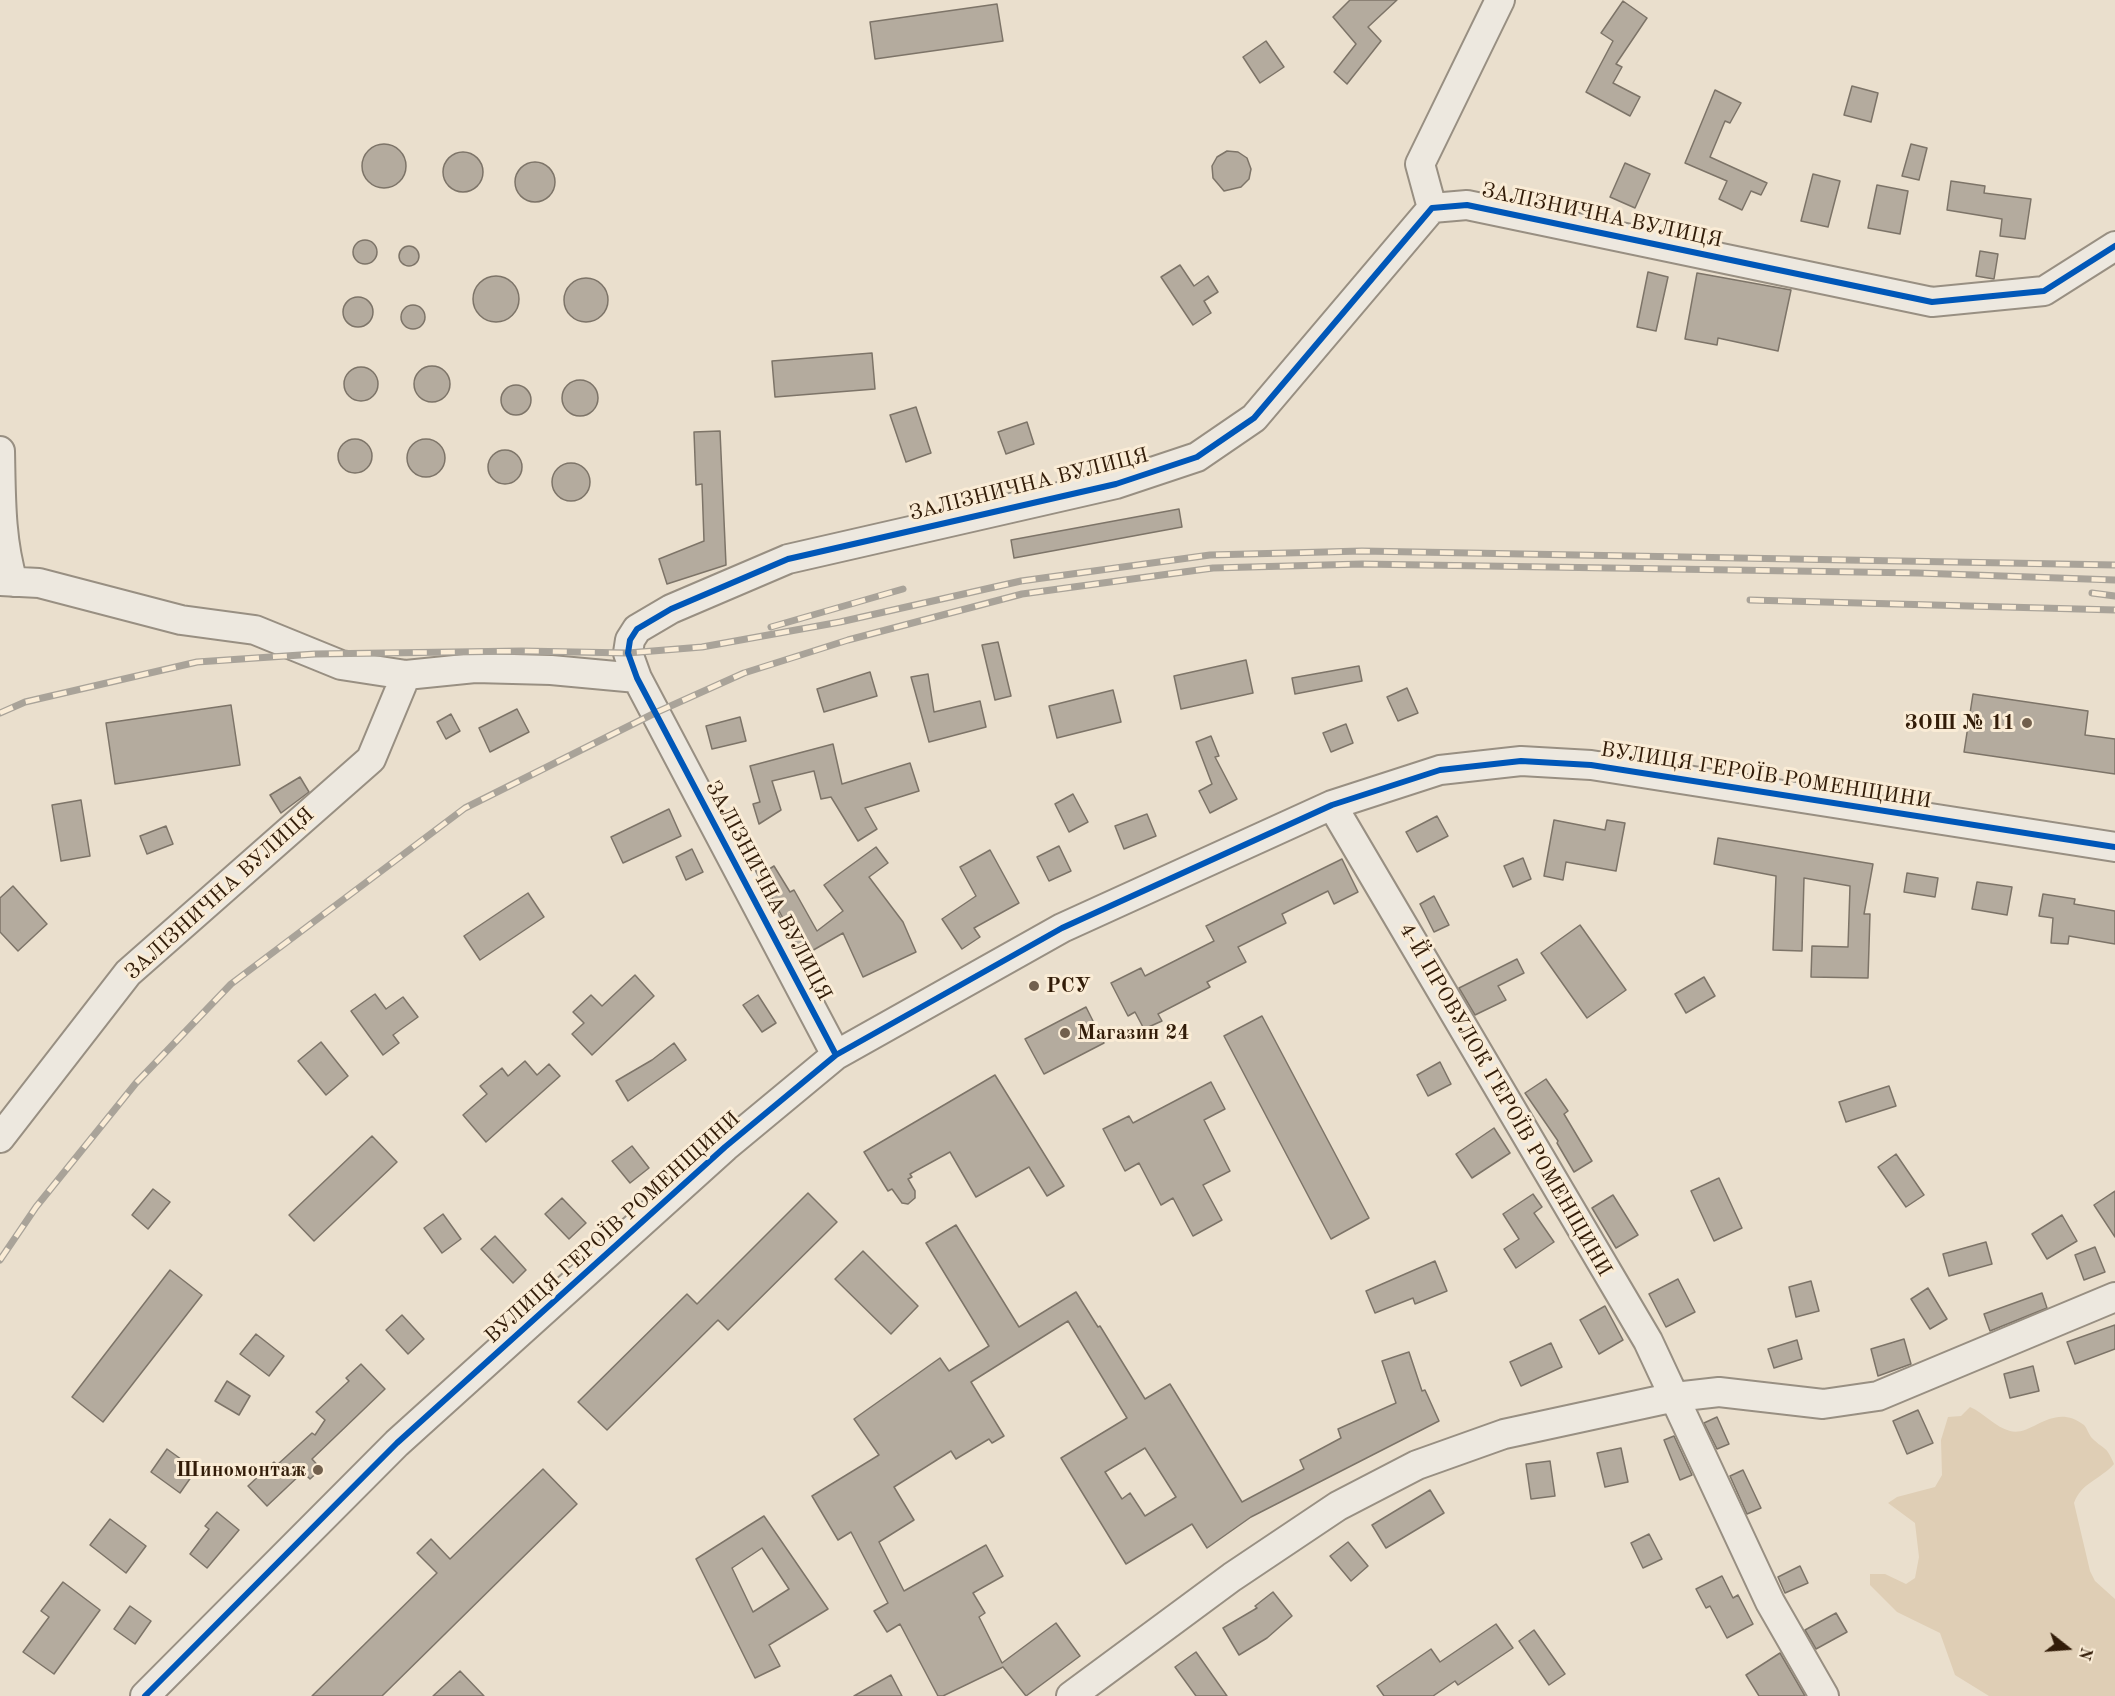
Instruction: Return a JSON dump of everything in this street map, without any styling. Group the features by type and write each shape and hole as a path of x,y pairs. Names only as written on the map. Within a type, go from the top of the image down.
{"street":[{"path":"1432,208 1420,164 1500,0"},
{"name":"ЗАЛІЗНИЧНА ВУЛИЦЯ","path":"836,1055 637,678 628,653 630,640 637,629 671,609 788,559 1116,484 1197,457 1254,418 1432,208 1467,205 1932,302 2044,291 2115,246"},
{"path":"0,451 2,529 6,559 5,581 39,583 181,620 255,630 341,665 406,675 475,668 551,670 637,678"},
{"name":"ЗАЛІЗНИЧНА ВУЛИЦЯ","path":"0,1138 128,973 371,759 406,675"},
{"name":"ВУЛИЦЯ ГЕРОЇВ РОМЕНЩИНИ","path":"145,1696 397,1443 725,1147 836,1055 1062,928 1332,805 1440,770 1533,762 1602,767 2115,848"},
{"name":"4-Й ПРОВУЛОК ГЕРОЇВ РОМЕНЩИНИ","path":"1332,805 1648,1341 1770,1602 1824,1696"},
{"path":"1071,1696 1232,1576 1338,1506 1417,1465 1504,1434 1675,1397 1719,1392 1823,1404 1878,1396 2115,1297"}],"shaded area":[{"path":"1970,1407 2010,1431 2026,1429 2053,1418 2073,1419 2084,1425 2091,1437 2106,1450 2111,1458 2114,1464 2086,1486 2074,1503 2090,1571 2095,1581 2115,1599 2115,1696 1989,1696 1955,1675 1940,1633 1897,1612 1870,1585 1870,1574 1885,1574 1906,1584 1915,1578 1919,1557 1915,1523 1888,1503 1897,1497 1935,1487 1942,1475 1941,1440 1948,1417 1961,1416"}],"building":[{"path":"1350,0 1397,0 1368,27 1381,41 1347,84 1334,72 1356,44 1333,17"},
{"path":"1623,1 1647,18 1616,64 1622,67 1613,83 1640,97 1630,116 1586,92 1613,41 1601,33"},
{"path":"997,4 1003,41 875,59 870,22"},
{"path":"1266,41 1284,67 1260,83 1243,57"},
{"path":"1852,86 1878,93 1871,122 1844,115"},
{"path":"1715,90 1741,103 1730,123 1725,121 1710,157 1767,183 1761,195 1751,191 1742,210 1719,199 1727,181 1685,163"},
{"path":"384,144 399,151 406,166 399,181 384,188 369,181 362,166 369,151"},
{"path":"1911,144 1927,148 1919,180 1902,176"},
{"path":"1227,151 1238,152 1247,158 1251,169 1249,179 1241,187 1224,191 1213,178 1212,166 1217,157"},
{"path":"463,152 471,153 477,158 482,164 482,180 477,186 471,191 463,192 455,191 449,186 444,180 443,172 444,164 449,158 455,153"},
{"path":"535,162 549,168 555,182 549,196 535,202 521,196 515,182 521,168"},
{"path":"1625,163 1650,174 1635,208 1610,197"},
{"path":"1813,174 1840,181 1828,227 1801,221"},
{"path":"1951,181 1985,186 1984,193 2031,199 2025,239 2000,236 2002,219 1947,210"},
{"path":"1877,185 1908,191 1900,234 1868,228"},
{"path":"365,240 370,241 376,247 376,257 370,263 365,264 360,263 354,257 353,252 354,247 360,241"},
{"path":"409,246 416,249 419,256 416,263 409,266 402,263 399,256 402,249"},
{"path":"1980,251 1998,254 1994,279 1976,276"},
{"path":"1180,265 1194,286 1208,276 1218,292 1204,301 1211,313 1193,325 1161,277"},
{"path":"1648,272 1668,277 1656,331 1637,327"},
{"path":"1697,273 1791,290 1778,351 1718,338 1717,345 1685,339"},
{"path":"496,276 505,277 512,283 518,290 518,308 512,315 505,321 496,322 487,321 480,315 474,308 473,299 474,290 480,283 487,277"},
{"path":"586,278 602,284 608,300 602,316 586,322 570,316 564,300 570,284"},
{"path":"358,297 369,301 373,312 369,323 358,327 347,323 343,312 347,301"},
{"path":"413,305 422,308 425,317 422,326 413,329 404,326 401,317 404,308"},
{"path":"872,353 875,389 775,397 772,361"},
{"path":"432,366 444,372 450,384 444,396 432,402 420,396 414,384 420,372"},
{"path":"361,367 373,372 378,384 373,396 361,401 349,396 344,384 349,372"},
{"path":"580,380 593,385 598,398 593,411 580,416 567,411 562,398 567,385"},
{"path":"516,385 527,389 531,400 527,411 516,415 505,411 501,400 505,389"},
{"path":"916,407 931,453 906,462 890,415"},
{"path":"1027,422 1034,444 1006,454 998,432"},
{"path":"720,431 726,565 667,584 659,559 704,541 702,484 696,485 694,432"},
{"path":"355,439 367,444 372,456 367,468 355,473 343,468 338,456 343,444"},
{"path":"426,439 440,444 445,458 440,472 426,477 412,472 407,458 412,444"},
{"path":"505,450 517,455 522,467 517,479 505,484 493,479 488,467 493,455"},
{"path":"571,463 584,469 590,482 584,495 571,501 558,495 552,482 558,469"},
{"path":"1179,509 1182,527 1014,558 1011,540"},
{"path":"998,642 1011,696 995,700 982,645"},
{"path":"1246,660 1253,693 1181,709 1174,676"},
{"path":"1359,666 1362,681 1295,694 1292,678"},
{"path":"870,672 877,696 824,712 817,689"},
{"path":"928,674 934,712 980,701 986,727 929,742 911,677"},
{"path":"1407,688 1418,713 1398,721 1387,697"},
{"path":"1113,690 1121,722 1057,738 1049,706"},
{"name":"ЗОШ № 11","path":"1973,694 2088,711 2085,735 2115,739 2115,774 1964,752"},
{"path":"231,705 240,765 115,784 106,723"},
{"path":"517,709 529,732 490,752 479,728"},
{"path":"451,714 460,731 446,739 437,722"},
{"path":"740,717 746,741 712,749 706,726"},
{"path":"1346,724 1353,743 1331,752 1323,733"},
{"path":"1211,736 1219,756 1215,757 1237,799 1210,813 1199,791 1212,784 1196,742"},
{"path":"833,744 842,784 910,763 919,791 865,808 877,829 858,841 831,797 821,799 814,771 772,781 781,810 759,824 753,804 760,802 750,766"},
{"path":"300,777 309,792 281,813 270,795"},
{"path":"1073,794 1088,822 1069,832 1055,804"},
{"path":"81,800 90,856 61,861 52,805"},
{"path":"669,809 681,836 623,863 611,837"},
{"path":"1147,814 1156,836 1124,849 1115,826"},
{"path":"1437,816 1448,836 1417,852 1406,832"},
{"path":"1554,820 1605,830 1607,820 1625,823 1616,871 1566,862 1563,880 1544,876"},
{"path":"166,826 173,844 147,854 140,836"},
{"path":"1718,838 1873,864 1864,914 1870,914 1868,978 1811,977 1812,946 1848,947 1850,886 1804,878 1802,951 1773,950 1776,876 1714,864"},
{"path":"1059,846 1071,871 1049,881 1037,857"},
{"path":"876,847 888,863 869,877 903,922 916,952 863,977 843,933 803,956 760,875 774,866 790,892 794,890 817,931 843,911 824,885"},
{"path":"692,849 703,872 686,880 676,857"},
{"path":"990,850 1019,903 974,928 980,937 962,949 942,919 976,896 960,867"},
{"path":"1523,858 1531,879 1513,887 1504,866"},
{"path":"1342,859 1358,892 1334,904 1328,891 1282,914 1286,923 1238,947 1246,962 1207,982 1210,987 1158,1014 1162,1021 1144,1029 1135,1012 1128,1016 1111,983 1141,968 1145,976 1214,941 1206,926"},
{"path":"1907,873 1938,878 1935,897 1904,892"},
{"path":"1977,882 2012,887 2007,915 1972,909"},
{"path":"13,886 47,924 18,951 0,932 0,898"},
{"path":"528,893 544,917 480,960 464,936"},
{"path":"2043,894 2075,899 2074,904 2115,911 2115,944 2069,936 2068,944 2051,943 2053,918 2039,916"},
{"path":"1434,896 1449,925 1434,932 1420,904"},
{"path":"1580,925 1626,990 1587,1018 1541,953"},
{"path":"1517,959 1524,973 1498,986 1506,1000 1475,1015 1459,988"},
{"path":"635,975 654,996 592,1055 572,1034 584,1023 573,1012 591,995 602,1006"},
{"path":"1704,977 1715,996 1686,1013 1675,994"},
{"path":"375,994 386,1009 403,997 418,1017 393,1035 399,1043 383,1055 351,1011"},
{"path":"758,995 776,1023 762,1032 743,1005"},
{"path":"1086,1007 1104,1043 1044,1074 1025,1039"},
{"path":"1262,1016 1369,1218 1331,1239 1224,1036"},
{"path":"321,1042 348,1076 326,1095 298,1061"},
{"path":"674,1043 686,1060 628,1101 616,1081 652,1060"},
{"path":"525,1061 537,1075 549,1064 560,1076 486,1142 463,1115 487,1094 480,1086 502,1068 508,1076"},
{"path":"1440,1062 1451,1084 1428,1096 1417,1075"},
{"path":"995,1075 1064,1186 1047,1196 1029,1167 976,1197 950,1152 910,1174 912,1177 908,1179 915,1191 915,1198 908,1204 902,1203 892,1189 888,1191 864,1152"},
{"path":"1546,1079 1568,1111 1564,1114 1592,1161 1574,1172 1557,1143 1558,1141 1525,1093"},
{"path":"1211,1082 1225,1109 1204,1120 1230,1171 1203,1185 1222,1220 1193,1236 1173,1198 1161,1205 1139,1163 1125,1171 1103,1129 1129,1116 1133,1123"},
{"path":"1889,1086 1896,1106 1846,1122 1839,1102"},
{"path":"1494,1128 1510,1153 1472,1178 1456,1154"},
{"path":"372,1136 397,1162 314,1241 289,1215"},
{"path":"632,1146 649,1168 630,1183 612,1161"},
{"path":"1896,1154 1924,1195 1906,1207 1878,1167"},
{"path":"1719,1178 1742,1228 1714,1241 1691,1191"},
{"path":"153,1189 170,1202 148,1229 132,1215"},
{"path":"2115,1191 2115,1237 2094,1205"},
{"path":"808,1193 837,1222 728,1330 718,1320 607,1430 578,1402 687,1294 697,1304"},
{"path":"1533,1194 1542,1207 1534,1213 1554,1242 1516,1268 1504,1249 1519,1239 1503,1214"},
{"path":"1613,1195 1638,1235 1616,1248 1592,1208"},
{"path":"562,1198 586,1223 569,1239 545,1214"},
{"path":"443,1214 461,1239 442,1253 424,1228"},
{"path":"2062,1215 2077,1241 2047,1259 2032,1234"},
{"path":"956,1225 1019,1327 1076,1292 1145,1399 1170,1384 1242,1502 1304,1469 1300,1460 1341,1438 1338,1429 1396,1403 1382,1361 1409,1352 1422,1391 1425,1390 1439,1421 1251,1517 1207,1548 1192,1524 1126,1564 1061,1458 1127,1418 1068,1321 971,1382 1004,1436 992,1443 989,1439 956,1459 951,1451 894,1487 914,1520 879,1542 904,1591 986,1545 1003,1576 973,1593 985,1613 979,1617 1002,1663 1056,1623 1080,1656 1026,1696 1003,1667 943,1696 938,1696 900,1624 887,1632 874,1611 888,1603 851,1532 838,1540 812,1496 879,1455 854,1419 940,1358 949,1371 989,1346 926,1243","holes":["1145,1448 1176,1497 1145,1516 1130,1493 1122,1499 1105,1472"]},
{"path":"495,1236 526,1270 513,1283 481,1249"},
{"path":"1986,1242 1992,1264 1949,1276 1943,1254"},
{"path":"2095,1247 2105,1272 2084,1280 2075,1255"},
{"path":"863,1251 918,1306 891,1334 835,1279"},
{"path":"1435,1261 1447,1291 1415,1304 1413,1298 1375,1313 1366,1291"},
{"path":"170,1270 202,1295 103,1422 72,1397"},
{"path":"1678,1279 1695,1312 1666,1327 1649,1294"},
{"path":"1811,1281 1819,1311 1796,1317 1789,1287"},
{"path":"1928,1288 1947,1319 1930,1329 1911,1299"},
{"path":"2042,1293 2047,1308 1990,1331 1984,1314"},
{"path":"1605,1306 1623,1340 1599,1354 1580,1320"},
{"path":"402,1315 424,1339 408,1354 386,1330"},
{"path":"2115,1325 2115,1349 2075,1364 2067,1342"},
{"path":"256,1334 284,1356 269,1376 240,1354"},
{"path":"1904,1339 1911,1364 1878,1376 1871,1349"},
{"path":"1797,1340 1802,1359 1774,1368 1768,1349"},
{"path":"1551,1343 1562,1367 1521,1386 1510,1362"},
{"path":"361,1364 385,1389 312,1459 321,1469 310,1479 303,1472 267,1506 248,1486 274,1462 277,1465 312,1433 315,1435 325,1420 316,1412 349,1381 346,1378"},
{"path":"2033,1366 2039,1391 2010,1398 2004,1374"},
{"path":"227,1381 250,1396 239,1415 215,1401"},
{"path":"1918,1410 1933,1443 1907,1454 1893,1421"},
{"path":"1717,1417 1729,1444 1717,1449 1704,1423"},
{"path":"1674,1436 1692,1475 1680,1480 1664,1440"},
{"path":"1621,1448 1628,1482 1605,1487 1597,1453"},
{"path":"167,1449 196,1470 180,1493 151,1472"},
{"path":"1550,1461 1555,1496 1531,1499 1526,1464"},
{"path":"543,1469 577,1504 382,1696 312,1696 437,1573 417,1553 431,1539 450,1559"},
{"path":"1743,1470 1761,1508 1747,1514 1730,1476"},
{"path":"1430,1490 1444,1513 1386,1548 1372,1525"},
{"path":"217,1512 239,1530 207,1568 190,1554 209,1529 205,1526"},
{"path":"764,1516 828,1609 769,1645 780,1666 755,1678 696,1559","holes":["762,1548 789,1589 753,1612 732,1568"]},
{"path":"110,1519 146,1546 126,1573 90,1545"},
{"path":"1649,1534 1662,1559 1643,1568 1631,1543"},
{"path":"1348,1542 1368,1566 1351,1581 1330,1556"},
{"path":"1800,1566 1808,1583 1785,1593 1778,1577"},
{"path":"1722,1576 1733,1598 1738,1595 1753,1624 1727,1638 1710,1606 1706,1608 1696,1589"},
{"path":"63,1582 100,1610 54,1674 23,1652 49,1617 41,1611"},
{"path":"1273,1592 1292,1616 1267,1638 1239,1655 1223,1628 1257,1608 1255,1606"},
{"path":"130,1606 151,1621 135,1644 114,1629"},
{"path":"1836,1613 1847,1632 1816,1649 1805,1630"},
{"path":"1496,1624 1513,1648 1458,1685 1455,1681 1433,1696 1384,1696 1377,1686 1431,1649 1440,1662"},
{"path":"1534,1630 1565,1674 1549,1685 1519,1641"},
{"path":"1196,1652 1227,1696 1196,1696 1175,1667"},
{"path":"1780,1653 1805,1696 1759,1696 1746,1675"},
{"path":"460,1671 484,1696 433,1696"},
{"path":"891,1675 902,1696 854,1696"}],"railway":[{"path":"0,713 25,702 197,662 315,654 522,651 628,653 702,647 840,622 1021,581 1210,555 1362,551 2115,565"},
{"path":"0,1260 36,1207 136,1083 231,984 465,808 655,713 744,673 848,640 1022,594 1213,568 1362,564 1918,573 2115,580"},
{"path":"771,627 903,589"},
{"path":"2092,593 2115,596"},
{"path":"1750,600 2115,610"}],"cycle path":[{"path":"836,1055 637,678 628,653 630,640 637,629 671,609 788,559 1116,484 1197,457 1254,418 1432,208 1467,205 1932,302 2044,291 2115,246"},
{"path":"145,1696 397,1443 725,1147 836,1055 1062,928 1332,805 1440,770 1521,761 1591,765 2115,847"}],"place":[{"name":"ЗОШ № 11","path":"2027,723"},
{"name":"РСУ","path":"1034,986"},
{"name":"Магазин 24","path":"1065,1033"},
{"name":"Шиномонтаж","path":"318,1470"}]}
